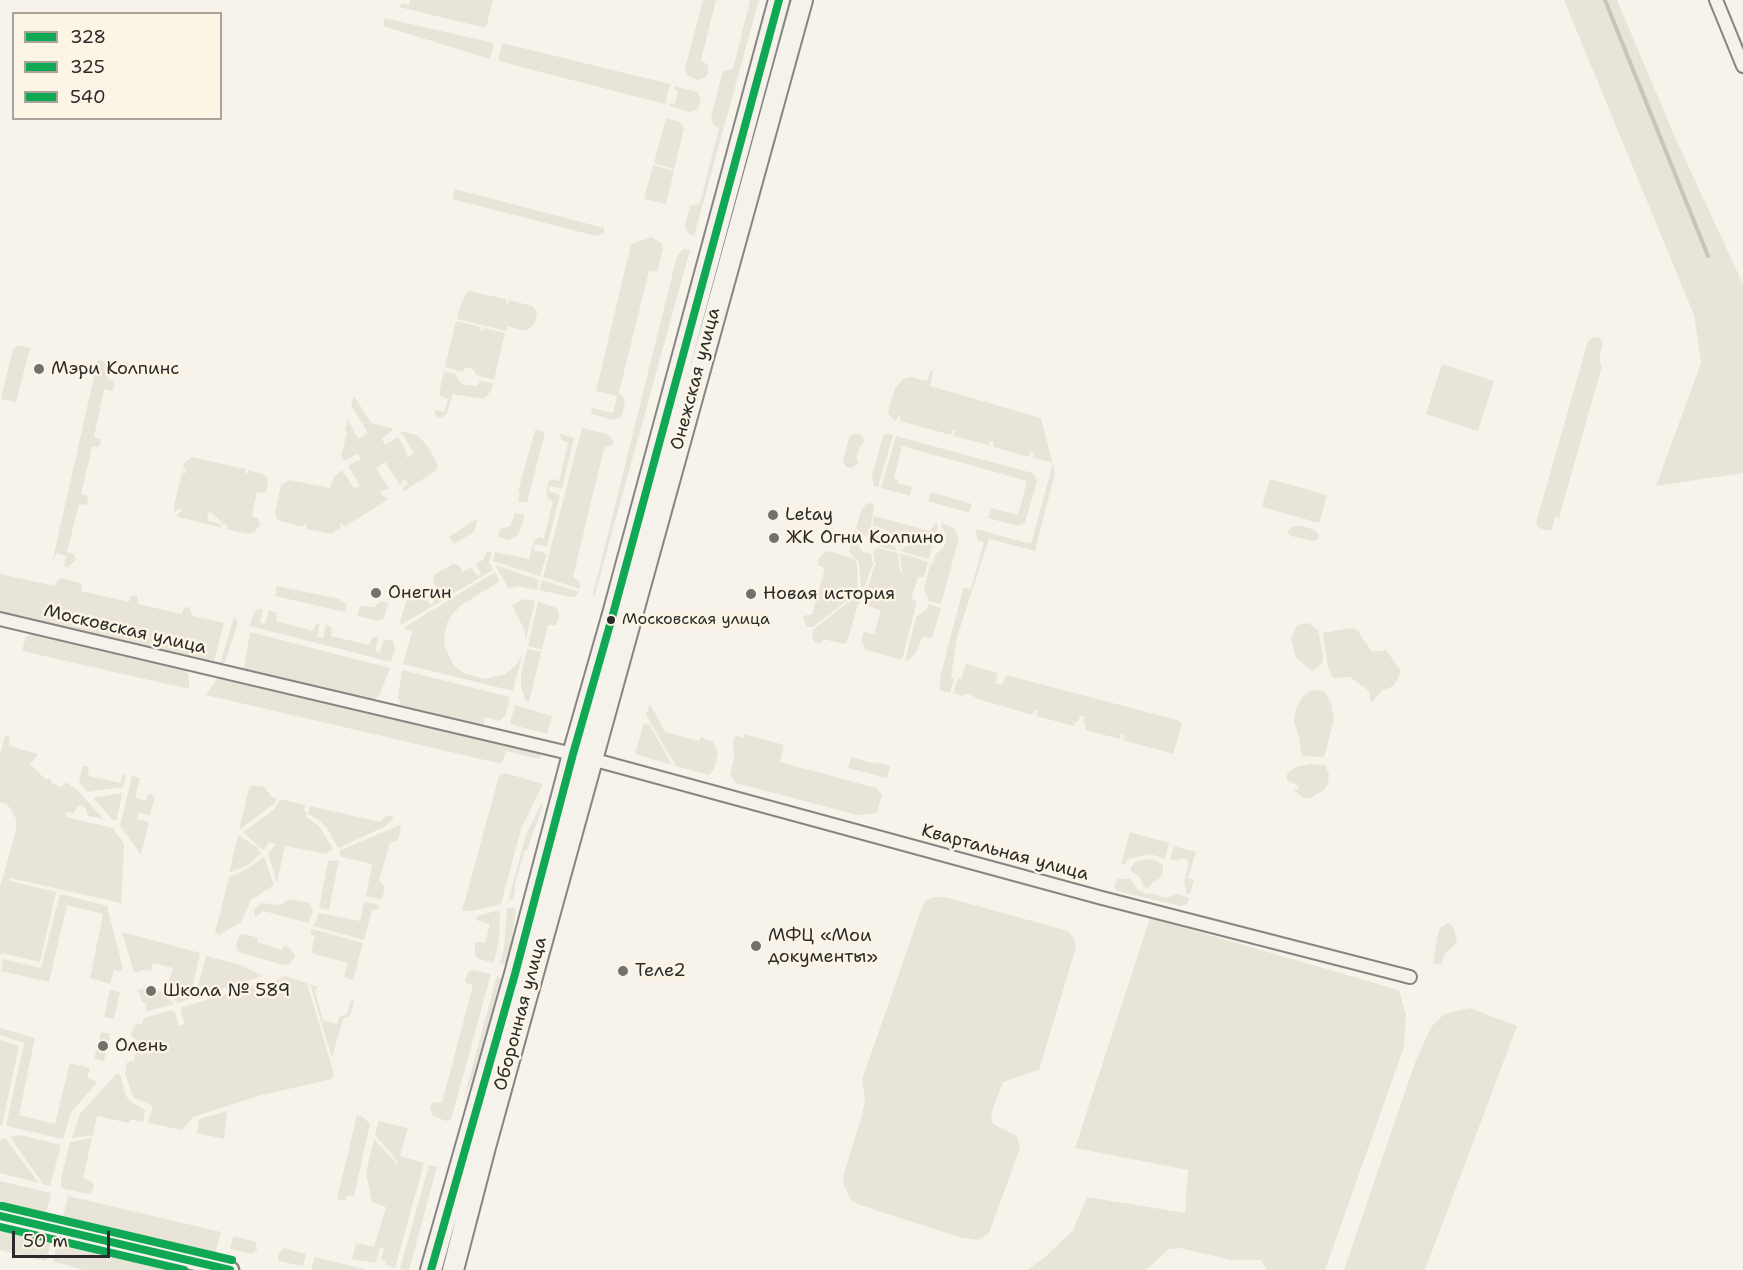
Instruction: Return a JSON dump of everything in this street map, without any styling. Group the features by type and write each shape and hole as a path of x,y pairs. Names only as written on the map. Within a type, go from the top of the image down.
{"main road":[{"name":"Онежская улица","path":"583,756 625,568 779,0"},
{"name":"Онежская улица","path":"583,756 802,0"},
{"name":"Оборонная улица","path":"431,1270 515,974 583,756"},
{"name":"Оборонная улица","path":"453,1270 583,756"},
{"path":"0,1216 230,1270"}],"street":[{"path":"1716,0 1743,66"},
{"name":"Московская улица","path":"0,619 583,756"},
{"name":"Квартальная улица","path":"583,756 1102,898 1410,977"}],"shaded area":[{"path":"410,0 493,0 486,28 399,7 402,3 409,5"},
{"path":"703,0 716,0 701,60 708,65 708,73 706,77 698,80 687,75 685,68"},
{"path":"750,0 759,0 694,236 687,233 685,225 690,206 700,203 719,128 714,125 711,118 722,74 724,71 733,69"},
{"path":"1564,0 1617,0 1674,135 1743,284 1743,473 1656,486 1701,363 1694,315"},
{"path":"384,18 494,43 490,59 383,26"},
{"path":"502,43 670,84 665,104 498,61"},
{"path":"675,86 697,92 701,98 698,109 690,112 669,106 670,103 675,104 678,91 674,89"},
{"path":"666,118 680,122 684,128 674,169 654,163"},
{"path":"653,165 674,171 666,204 644,199"},
{"path":"455,189 604,228 604,233 596,236 452,199"},
{"path":"652,237 662,244 663,250 657,272 649,271 619,392 625,401 623,412 614,420 591,414 592,408 613,413 617,396 596,391 631,244"},
{"path":"683,249 690,250 594,598 593,594 677,256"},
{"path":"468,291 506,299 508,304 509,300 532,306 537,312 535,323 526,331 507,326 506,331 457,319 461,303"},
{"path":"456,321 481,327 480,330 483,331 484,328 505,333 494,380 476,375 475,371 470,368 465,368 462,372 445,367"},
{"path":"1594,337 1600,338 1603,342 1599,361 1602,366 1559,518 1555,517 1551,531 1539,528 1536,523 1588,341"},
{"path":"18,345 30,348 16,402 1,399 13,349"},
{"path":"98,359 109,365 107,379 113,380 115,386 112,391 104,389 94,437 100,439 101,443 98,447 92,447 81,494 87,496 89,501 86,505 79,504 67,552 74,554 76,560 68,567 64,566 66,556 57,553 52,563"},
{"path":"1442,364 1494,381 1478,431 1426,414"},
{"path":"931,370 933,371 930,386 1041,418 1052,463 1033,458 1034,452 1030,452 1029,457 993,447 994,442 990,441 989,445 953,436 955,431 952,430 951,435 900,421 901,417 898,416 896,421 892,419 888,412 895,388 903,379 910,377 927,381"},
{"path":"444,371 456,374 464,385 477,386 480,381 493,383 491,391 484,399 453,394 447,413 442,418 437,417 435,410 444,412 448,399 439,394"},
{"path":"354,396 371,423 394,429 382,439 385,445 398,437 407,453 406,458 414,453 400,431 417,435 426,444 437,463 437,470 404,491 402,488 408,484 405,478 400,485 385,462 376,468 389,489 380,491 384,497 389,499 344,527 342,523 340,524 341,528 332,534 306,529 307,524 303,527 277,520 275,512 281,485 289,480 330,488 334,476 342,470 354,489 360,486 348,466 361,459 358,454 344,461 341,456 348,419 358,439 368,433 351,405"},
{"path":"582,428 607,434 613,440 613,444 604,448 573,577 579,581 580,589 543,577"},
{"path":"535,430 545,432 527,503 518,501 520,493 518,492"},
{"path":"887,433 893,435 878,487 874,486 872,476 883,436"},
{"path":"560,434 574,438 562,489 550,486 548,491 560,495 547,547 535,544 534,550 547,554 540,576 493,561 495,552 529,559 534,541 539,537 544,538 553,501 548,499 546,491 549,481 552,479 559,481 568,443 561,440"},
{"path":"853,434 860,434 864,440 856,459 859,460 852,468 846,467 843,462 849,438"},
{"path":"896,436 1035,475 1037,482 1025,522 1018,526 988,518 991,508 1018,515 1027,481 902,446 894,478 898,480 898,483 912,487 910,496 881,488"},
{"path":"192,457 245,469 245,473 248,473 248,470 263,474 268,478 267,490 263,493 257,492 252,516 258,518 260,524 255,532 248,534 226,529 228,525 221,524 221,521 209,511 207,520 220,524 222,528 178,517 177,515 182,510 179,508 174,512 174,506 182,472 185,474 184,463"},
{"path":"1053,464 1055,473 1035,551 989,539 957,637 951,677 954,678 950,693 939,690 963,589 971,589 984,542 977,540 976,529 1031,544"},
{"path":"1270,479 1327,495 1319,523 1262,507"},
{"path":"931,492 972,504 969,513 928,501"},
{"path":"866,504 874,505 870,535 864,536 856,528 861,511"},
{"path":"515,513 525,515 518,535 509,540 498,537 500,528 510,526"},
{"path":"874,516 930,531 936,522 938,526 936,535 909,541 899,547 890,532 873,525"},
{"path":"478,518 474,532 454,544 449,537"},
{"path":"942,523 954,528 959,538 941,604 929,601 924,590 930,565 946,542 946,535 941,527"},
{"path":"1293,526 1303,526 1314,530 1319,534 1318,539 1314,541 1291,536 1287,532"},
{"path":"873,528 888,533 897,551 878,546 873,536"},
{"path":"855,530 862,539 859,547 863,552 871,554 873,564 864,588 861,586 859,563 849,551"},
{"path":"935,537 929,559 900,551 910,543"},
{"path":"877,548 898,553 900,572 902,572 900,553 928,562 924,577 918,577 911,599 917,601 902,660 866,650 861,641 864,632 874,634 881,610 863,605 874,566 876,566 873,553"},
{"path":"492,551 489,562 493,570 401,625 400,621 407,599 416,600 424,595 430,605 434,602 429,592 436,587 433,581 434,575 453,564 458,565 463,572 471,567 477,576 481,574 476,564 483,560 487,552"},
{"path":"829,551 854,559 857,564 858,592 813,627 806,627 803,617 812,615 825,568 819,566 817,561"},
{"path":"495,565 539,580 537,590 517,586 509,589"},
{"path":"495,572 500,581 460,606 452,615 447,623 444,637 445,647 454,666 464,673 484,679 505,674 522,656 513,691 403,664 412,632 403,628"},
{"path":"0,574 55,586 62,578 80,583 81,591 129,602 130,597 137,595 138,604 182,614 184,608 190,607 192,616 224,623 214,661 0,612"},
{"path":"542,580 579,592 575,597 571,597 539,590"},
{"path":"277,586 340,599 347,604 345,612 275,596"},
{"path":"862,591 847,642 844,644 823,639 820,644 815,642 812,637 813,630"},
{"path":"525,599 535,601 525,643 525,631 512,605"},
{"path":"380,601 389,603 383,619 378,621 357,616 360,606 375,607"},
{"path":"538,602 557,608 559,616 556,625 548,625 542,650 528,646"},
{"path":"929,604 941,608 933,635 930,638 922,637 917,651 905,661 916,617 927,609"},
{"path":"257,609 263,610 260,622 265,624 269,610 277,613 276,621 313,631 316,624 320,623 317,637 323,638 326,624 332,628 331,636 369,645 373,637 379,637 375,651 380,652 384,639 393,641 395,649 391,662 250,626"},
{"path":"234,617 238,622 236,629 225,662 220,664"},
{"path":"1308,623 1318,630 1323,655 1322,664 1312,671 1296,658 1291,639 1297,625"},
{"path":"1351,628 1357,630 1372,652 1386,650 1401,671 1394,686 1383,690 1371,703 1369,691 1350,677 1333,678 1328,667 1323,633"},
{"path":"250,632 390,668 380,694 374,700 244,669"},
{"path":"32,634 182,669 188,673 189,689 22,651 26,637"},
{"path":"527,649 541,652 529,702 526,701 521,687 521,675"},
{"path":"966,664 998,673 995,683 1002,685 1006,675 1177,720 1182,724 1173,754 1123,740 1124,734 1121,734 1120,739 1085,730 1086,725 1083,724 1085,717 1080,716 1074,726 1036,716 1038,711 1035,710 1032,715 978,699 968,693 962,696 953,693"},
{"path":"402,670 510,697 505,716 499,721 485,717 483,725 401,705 398,698"},
{"path":"218,677 541,753 540,759 506,751 502,764 206,695"},
{"path":"1312,690 1324,691 1331,702 1334,720 1324,757 1302,756 1294,721 1296,708 1303,696"},
{"path":"650,704 665,732 699,741 701,737 713,742 718,752 714,769 709,775 676,766 646,715"},
{"path":"515,705 552,716 547,734 510,724"},
{"path":"644,723 649,724 672,765 635,754"},
{"path":"744,734 784,745 780,762 876,788 882,795 877,813 857,815 736,783 730,775 734,759 733,743 735,735 743,738"},
{"path":"5,735 10,737 9,746 38,754 30,764 45,779 51,779 51,783 60,787 67,782 104,819 88,816 86,808 81,805 74,813 66,812 66,817 113,828 124,844 121,903 10,878 10,881 56,892 40,962 2,953 0,956 0,887 16,830 16,819 12,811 7,804 0,802 0,756"},
{"path":"851,757 888,765 890,767 887,778 848,768"},
{"path":"1310,764 1325,765 1329,774 1328,784 1324,790 1310,798 1304,798 1293,790 1298,790 1299,786 1287,780 1287,774 1296,767"},
{"path":"83,766 89,767 88,776 120,783 123,775 126,775 123,787 88,792 79,782"},
{"path":"505,773 543,784 521,829 501,904 473,911 462,911 499,776"},
{"path":"132,776 140,778 135,798 146,801 148,794 155,796 150,815 138,813 137,819 149,822 141,855 120,826"},
{"path":"252,785 264,787 272,797 277,798 275,803 239,830 249,788"},
{"path":"122,793 117,819 114,821 93,798"},
{"path":"280,799 305,805 306,817 319,826 333,849 326,854 285,846 277,883 268,854 276,844 268,842 263,850 243,832 274,810"},
{"path":"543,805 527,850 525,850 513,898 508,902 526,835"},
{"path":"310,806 380,822 387,815 394,817 386,826 338,848 327,828 308,814"},
{"path":"400,825 398,840 390,843 379,880 385,887 382,900 366,896 372,864 341,857 339,851"},
{"path":"1130,832 1169,843 1165,859 1150,854 1128,859 1124,865 1121,864"},
{"path":"238,835 257,847 261,853 248,865 229,873"},
{"path":"1174,846 1196,852 1188,878 1194,880 1190,894 1187,894 1184,882 1189,863 1187,859 1182,858 1177,861 1170,859"},
{"path":"264,857 274,885 251,900 241,922 219,935 215,932 229,877 247,869"},
{"path":"1152,859 1163,865 1163,872 1148,889 1143,886 1140,877 1131,871 1131,867 1136,861"},
{"path":"339,860 329,910 319,908 328,861"},
{"path":"1117,879 1131,879 1138,890 1145,893 1165,898 1178,894 1189,898 1187,904 1180,906 1117,891 1114,887"},
{"path":"60,894 107,906 123,969 120,972 114,970 110,984 90,978 103,914 67,905 49,982 1,971 3,959 41,968"},
{"path":"945,897 1068,931 1076,947 1039,1070 1003,1082 991,1114 993,1124 1017,1136 1020,1148 989,1233 978,1240 959,1237 860,1205 851,1200 844,1185 843,1177 865,1100 862,1080 921,910 926,900"},
{"path":"289,899 310,903 313,912 308,923 264,911 255,917 254,910 261,903 281,905"},
{"path":"364,902 380,905 378,909 372,910 364,940 313,926 319,913 360,921"},
{"path":"507,908 516,909 511,948 507,963 500,965"},
{"path":"500,910 499,940 494,963 475,956 475,943 485,943 490,924 476,920 477,916"},
{"path":"1150,918 1399,990 1406,1015 1404,1047 1325,1270 1267,1270 1261,1260 1231,1260 1180,1248 1169,1249 1146,1270 1027,1270 1046,1256 1073,1230 1087,1197 1185,1213 1188,1170 1075,1148"},
{"path":"1448,923 1454,929 1457,942 1444,955 1442,963 1437,965 1433,963 1438,933 1441,927"},
{"path":"312,929 363,943 353,980 344,977 348,963 311,953 315,936 310,934"},
{"path":"122,932 200,953 190,999 177,1003 166,990 173,968 153,963 151,971 143,970 134,973"},
{"path":"245,934 258,938 257,942 282,950 284,946 288,947 295,957 289,964 284,965 241,953 237,950 236,944 240,935"},
{"path":"206,956 241,965 263,976 195,997"},
{"path":"473,970 491,974 451,1120 446,1121 433,1116 430,1107 433,1102 442,1103 473,985 466,983 465,980 468,972"},
{"path":"497,975 502,980 482,1054 463,1102"},
{"path":"285,976 307,983 334,1074 332,1079 258,1096 193,1117 182,1130 148,1123 153,1106 133,1097 125,1073 127,1062 134,1061 138,1041 131,1034 135,1025 142,1024 144,1018 171,1010 175,1012 179,1026 185,1024 182,1007 266,982 272,997 279,995 276,980"},
{"path":"310,984 318,987 315,991 323,1020 337,1024 340,1017 347,1014 352,997 354,1002 350,1016 343,1019 332,1058"},
{"path":"150,987 166,994 174,1004 145,1012 147,1004 142,1002 138,990"},
{"path":"110,990 120,992 114,1019 104,1017"},
{"path":"1470,1008 1517,1026 1425,1270 1344,1270 1416,1060 1431,1027 1444,1014"},
{"path":"0,1028 35,1038 19,1115 55,1124 70,1063 90,1068 87,1078 96,1081 96,1084 71,1112 63,1139 6,1126 24,1043 0,1035"},
{"path":"101,1032 110,1034 104,1061 94,1059"},
{"path":"0,1040 19,1046 2,1125 0,1125"},
{"path":"117,1073 120,1075 126,1096 131,1102 145,1110 143,1122 131,1119 129,1123 97,1116 93,1135 72,1138 80,1114"},
{"path":"227,1111 224,1139 197,1133 199,1119"},
{"path":"357,1115 370,1124 354,1196 347,1195 345,1201 337,1199"},
{"path":"379,1121 408,1128 400,1156 424,1163 395,1268 385,1265 386,1262 381,1259 384,1249 380,1248 376,1263 352,1259 356,1243 374,1247 386,1207 372,1202 366,1173 374,1139 398,1165 398,1162 375,1135"},
{"path":"20,1135 61,1145 50,1186 43,1184 10,1137"},
{"path":"5,1138 39,1183 0,1173 0,1140"},
{"path":"92,1138 83,1178 94,1184 92,1192 88,1194 61,1188 61,1178 70,1142"},
{"path":"429,1165 437,1167 409,1270 400,1269"},
{"path":"0,1181 51,1193 46,1214 0,1204"},
{"path":"68,1196 221,1232 215,1254 63,1218"},
{"path":"3,1231 51,1241 46,1261 0,1250 0,1233"},
{"path":"233,1236 256,1242 257,1251 251,1254 230,1249"},
{"path":"57,1243 174,1270 85,1270 53,1262"},
{"path":"283,1248 306,1254 303,1266 278,1261"},
{"path":"315,1257 368,1270 311,1270"}],"waterway":[{"path":"1605,0 1708,256"}],"transit line":[{"name":"328","path":"431,1270 515,974 779,0"},
{"name":"540","path":"2,1206 232,1260"},
{"name":"328","path":"0,1216 230,1270"},
{"name":"325","path":"0,1227 184,1270"}],"place":[{"name":"Мэри Колпинс","path":"39,369"},
{"name":"Letay","path":"773,515"},
{"name":"ЖК Огни Колпино","path":"774,538"},
{"name":"Онегин","path":"376,593"},
{"name":"Новая история","path":"751,594"},
{"name":"Московская улица","path":"611,620"},
{"name":"МФЦ «Мои документы»","path":"756,946"},
{"name":"Теле2","path":"623,971"},
{"name":"Школа № 589","path":"151,991"},
{"name":"Олень","path":"103,1046"}]}
